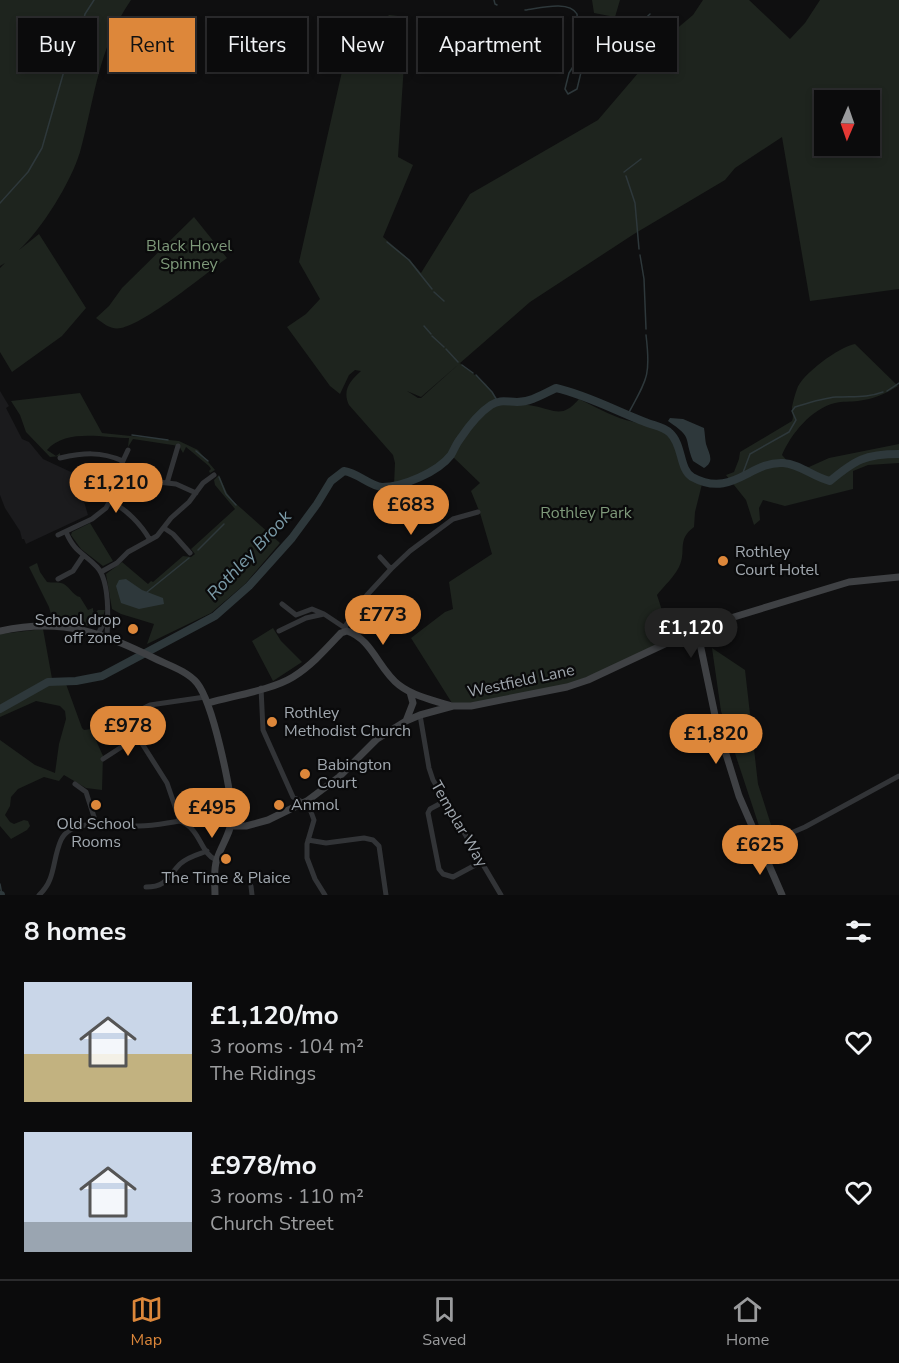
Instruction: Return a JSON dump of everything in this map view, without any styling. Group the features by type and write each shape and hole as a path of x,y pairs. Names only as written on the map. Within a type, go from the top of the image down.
{"street":[{"path":"58,535 100,513 110,501 118,471 128,450"},
{"path":"167,483 179,450"},
{"path":"60,458 68,460 92,452 123,460"},
{"path":"118,471 149,481 180,486 196,494"},
{"path":"101,572 117,563 125,554 158,536 171,518 210,482 214,475"},
{"path":"110,501 126,511 150,540"},
{"path":"216,860 211,858 193,830 180,821 170,789 143,745 140,735 141,717 146,707 206,700 278,684 294,676 308,666 345,629 367,595 391,569 453,519 478,512"},
{"path":"164,528 173,534 187,552"},
{"path":"66,532 74,547 101,572 109,614 107,637"},
{"path":"62,579 75,570 83,556"},
{"path":"380,556 391,569"},
{"name":"Westfield Lane","path":"231,826 246,826 268,820 304,801 339,777 377,739 420,715 453,706 490,702 572,686 697,629 849,582 899,577"},
{"path":"367,595 406,624 416,614"},
{"path":"283,607 298,615 312,609 324,614 363,641 392,679 410,692 453,706"},
{"path":"98,634 109,614"},
{"path":"279,631 306,618 324,614"},
{"path":"0,631 56,625 98,634 137,650 191,677 206,700 228,788 232,814 231,826 216,860 215,895"},
{"path":"697,629 717,725 739,796 782,895"},
{"path":"261,688 261,713 265,736 293,797 304,801 314,820 308,840 309,865 325,895"},
{"path":"406,721 413,703 410,692"},
{"name":"Templar Way","path":"420,715 430,773 501,895"},
{"path":"103,759 140,735"},
{"path":"761,846 805,827 899,776"},
{"path":"75,784 85,791 96,823"},
{"path":"445,801 428,813 439,869 442,874 453,877 481,862"},
{"path":"39,895 51,881 57,852 63,837 73,830 96,823 137,826 180,821"},
{"path":"308,840 326,843 364,838 373,840 379,846 386,895"},
{"path":"146,887 164,883 182,862 207,851"},
{"path":"252,886 252,895"}],"shaded area":[{"path":"0,391 9,406 6,408 22,439 29,442 43,459 71,472 77,478 88,515 26,544 0,495"},
{"path":"670,418 683,419 704,428 710,460 704,468 693,461 685,435 668,421"},
{"path":"126,579 142,590 163,598 164,604 139,609 121,603 116,586 119,580"}],"green space":[{"path":"0,0 131,0 120,18 109,18 109,41 76,164 46,218 19,250 39,234 86,308 62,336 12,372 0,352 0,268 5,263 0,266"},
{"path":"592,0 620,0 615,17 594,13"},
{"name":"Rothley Park","path":"703,0 749,0 790,39 805,23 820,0 899,0 899,289 810,301 782,137 735,168 725,180 634,234 530,302 460,363 486,384 500,404 526,405 558,412 568,409 579,399 617,417 658,429 674,443 687,475 702,484 694,527 683,541 679,567 657,595 671,638 568,685 471,703 452,703 411,638 445,612 453,609 449,582 492,554 471,491 480,483 451,455 417,478 394,485 393,455 347,400 348,386 361,371 355,370 349,375 340,394 330,386 287,327 306,314 320,299 299,262 342,72 403,72 398,157 413,165 383,237 410,260 421,273 470,194 598,120 639,72 677,72 677,28 693,15","holes":["460,363 421,398 407,391 421,397"]},
{"path":"389,15 407,17 406,33 406,18 386,18"},
{"name":"Black Hovel Spinney","path":"194,217 227,258 175,298 132,324 114,328 96,318 109,306 122,288"},
{"path":"855,344 898,386 874,397 826,406 803,423 782,455 789,463 809,467 829,458 899,444 899,463 868,465 853,471 853,489 785,506 763,500 759,508 760,520 754,525 746,500 726,475 734,472 740,452 792,421 792,407 796,393 806,376 831,355"},
{"path":"80,393 102,433 179,441 198,450 215,470 210,473 209,466 186,447 183,453 179,446 133,439 128,447 129,438 86,436 64,439 47,450 56,456 60,453 60,456 50,457 26,432 20,415 11,401"},
{"path":"219,475 233,501 280,543 245,584 211,613 147,644 154,624 112,609 106,574 122,562 148,584 183,556 191,557 195,554 191,549 235,509 215,485 214,480"},
{"path":"90,523 113,561 103,566 81,549 71,535 72,532"},
{"path":"37,563 47,582 66,585 80,597 88,610 93,608 95,613 98,610 105,610 101,623 94,627 52,618 29,567"},
{"path":"273,628 281,641 302,662 273,681 252,641"},
{"path":"43,629 53,684 66,684 82,728 91,729 103,756 102,790 86,788 64,775 59,781 44,777 18,789 11,797 10,806 5,815 14,824 24,820 28,821 30,826 11,839 0,826 0,740 35,765 55,773 59,744 66,719 65,711 60,706 36,701 0,717 0,634"},
{"path":"712,648 745,670 758,784 773,831 762,835 721,711"}],"waterway":[{"path":"0,203 28,172 42,148 72,43 81,31 85,14 94,0"},
{"path":"494,0 497,5"},
{"path":"525,10 554,6 568,7 577,14 577,18"},
{"path":"646,18 650,14"},
{"path":"574,65 569,73 565,89 568,94 577,89 581,72"},
{"path":"624,172 641,159"},
{"path":"626,176 635,203 639,249"},
{"path":"387,242 409,260 432,289"},
{"path":"640,255 644,279 646,329"},
{"path":"434,292 444,301"},
{"path":"424,326 431,334"},
{"path":"628,414 640,393 648,369 646,335"},
{"path":"432,336 444,347"},
{"path":"446,349 458,362"},
{"path":"462,365 473,373"},
{"path":"476,375 498,402"},
{"path":"887,391 899,383"},
{"name":"Rothley Brook","path":"0,709 48,682 76,681 102,676 215,616 249,586 292,538 331,481 344,471 382,487 400,484 429,473 451,455 474,421 497,402 527,401 556,388 590,399 667,431 674,438 688,473 706,483 730,482 760,467 783,463 830,481 861,460 877,455 899,454"},
{"path":"741,478 750,454 789,432 796,420 792,411 795,407 826,398 866,396 883,392"},
{"path":"132,435 168,440"},
{"path":"196,451 208,461"},
{"path":"219,477 226,494 236,505"},
{"path":"198,550 224,524"},
{"path":"147,592 189,558"},
{"name":"Rothley Brook","path":"0,884 2,895"}],"place":[{"name":"Rothley Court Hotel","path":"723,561"},
{"name":"School drop off zone","path":"133,629"},
{"name":"Rothley Methodist Church","path":"272,722"},
{"name":"Babington Court","path":"305,774"},
{"name":"Old School Rooms","path":"96,805"},
{"name":"Anmol","path":"279,805"},
{"name":"The Time & Plaice","path":"226,859"}]}
